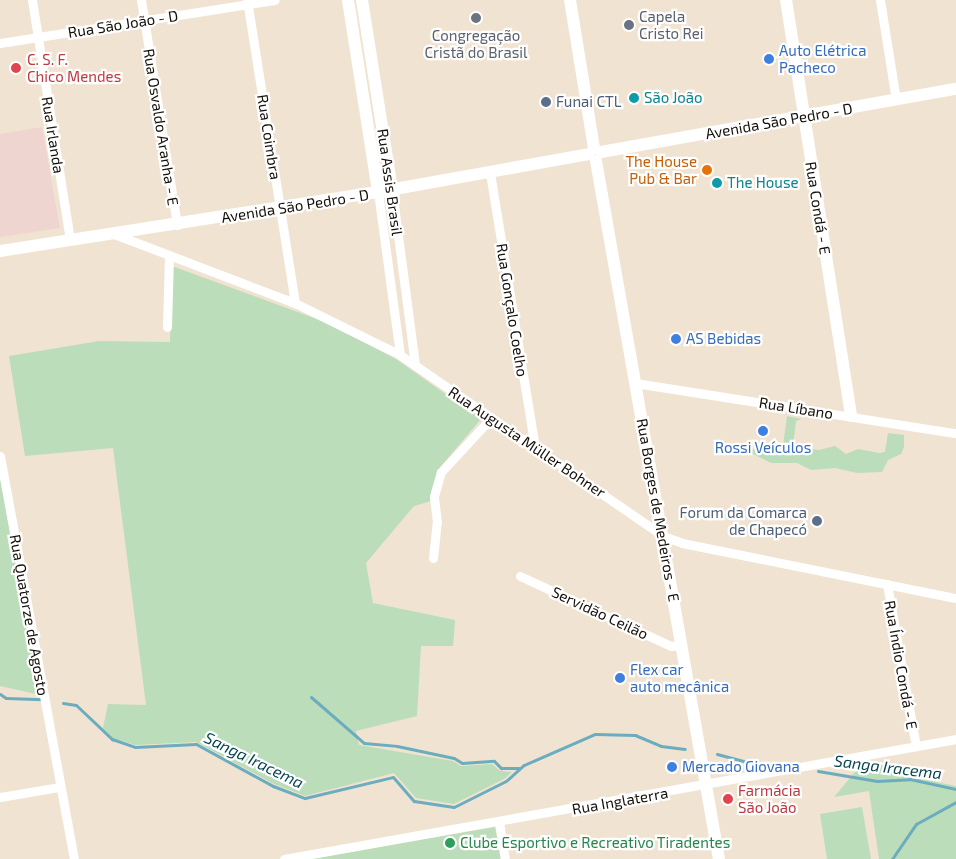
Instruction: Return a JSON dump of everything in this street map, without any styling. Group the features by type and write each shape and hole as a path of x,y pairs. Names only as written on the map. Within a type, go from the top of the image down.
{"street":[{"name":"Rua Irlanda","path":"32,0 70,240"},
{"name":"Rua Osvaldo Aranha - E","path":"141,0 177,225"},
{"name":"Rua São João - D","path":"0,42 248,2 275,0"},
{"name":"Rua Assis Brasil","path":"348,0 378,192 400,355"},
{"name":"Rua Assis Brasil","path":"362,0 392,190 415,365"},
{"name":"Rua Borges de Medeiros - E","path":"570,0 595,154 719,859"},
{"name":"Rua Condá - E","path":"786,0 851,416"},
{"path":"880,0 896,100"},
{"name":"Rua Coimbra","path":"248,2 295,303"},
{"path":"362,88 376,86"},
{"name":"Avenida São Pedro - D","path":"0,251 177,225 392,190 956,89"},
{"name":"Rua Gonçalo Coelho","path":"490,172 535,448"},
{"name":"Rua Augusta Müller Bohner","path":"114,234 295,303 400,355 663,536 682,544 956,598"},
{"path":"167,327 169,255"},
{"name":"Rua Líbano","path":"635,383 956,433"},
{"path":"433,558 437,522 434,496 441,472 491,418"},
{"name":"Rua Quatorze de Agosto","path":"0,456 74,859"},
{"name":"Servidão Ceilão","path":"520,576 671,646 681,645"},
{"name":"Rua Índio Condá - E","path":"887,584 916,746"},
{"name":"Rua Inglaterra","path":"288,859 956,739"},
{"path":"0,798 60,788"},
{"path":"499,822 505,859"}],"shaded area":[{"path":"42,127 60,228 0,237 0,134"}],"green space":[{"path":"172,266 325,322 396,359 481,419 437,471 431,501 414,506 366,563 373,603 455,620 453,646 421,646 417,716 356,731 359,745 453,761 461,766 492,764 500,771 512,772 504,779 454,804 416,798 394,773 305,796 274,784 196,742 135,745 113,738 103,728 108,704 146,705 113,448 25,456 9,356 99,341 170,342"},
{"path":"787,416 802,419 796,421 793,446 819,450 835,446 846,454 858,449 879,453 885,452 888,433 904,435 904,447 901,454 888,460 882,472 857,473 835,468 811,470 797,463 771,463 753,454 735,454 732,450 738,447 782,453"},
{"path":"0,477 40,695 0,686"},
{"path":"892,764 913,777 956,786 956,859 879,859 869,791 834,797 859,767"},
{"path":"862,807 871,859 827,859 820,814"},
{"name":"Clube Esportivo e Recreativo Tiradentes","path":"495,827 501,859 310,859"}],"waterway":[{"name":"Sanga Iracema","path":"0,694 6,698 43,699"},
{"path":"311,697 364,743 397,746 454,758 462,763 494,761 501,768 519,768"},
{"name":"Sanga Iracema","path":"63,703 76,705 112,739 135,747 196,744 273,786 305,798 393,777 414,801 454,807 506,781 524,765 595,734 635,735 661,746 685,749"},
{"name":"Sanga Iracema","path":"717,754 762,766 790,764"},
{"name":"Sanga Iracema","path":"818,771 877,781 910,779 956,789"},
{"path":"892,859 916,824 956,802"}],"place":[{"name":"Congregação Cristã do Brasil","path":"476,18"},
{"name":"Capela Cristo Rei","path":"629,25"},
{"name":"Auto Elétrica Pacheco","path":"769,59"},
{"name":"C. S. F. Chico Mendes","path":"16,68"},
{"name":"São João","path":"634,98"},
{"name":"Funai CTL","path":"546,102"},
{"name":"The House Pub & Bar","path":"707,170"},
{"name":"The House","path":"717,183"},
{"name":"AS Bebidas","path":"676,339"},
{"name":"Rossi Veículos","path":"763,431"},
{"name":"Forum da Comarca de Chapecó","path":"817,521"},
{"name":"Flex car auto mecânica","path":"620,678"},
{"name":"Mercado Giovana","path":"672,767"},
{"name":"Farmácia São João","path":"728,799"},
{"name":"Clube Esportivo e Recreativo Tiradentes","path":"450,843"}]}
